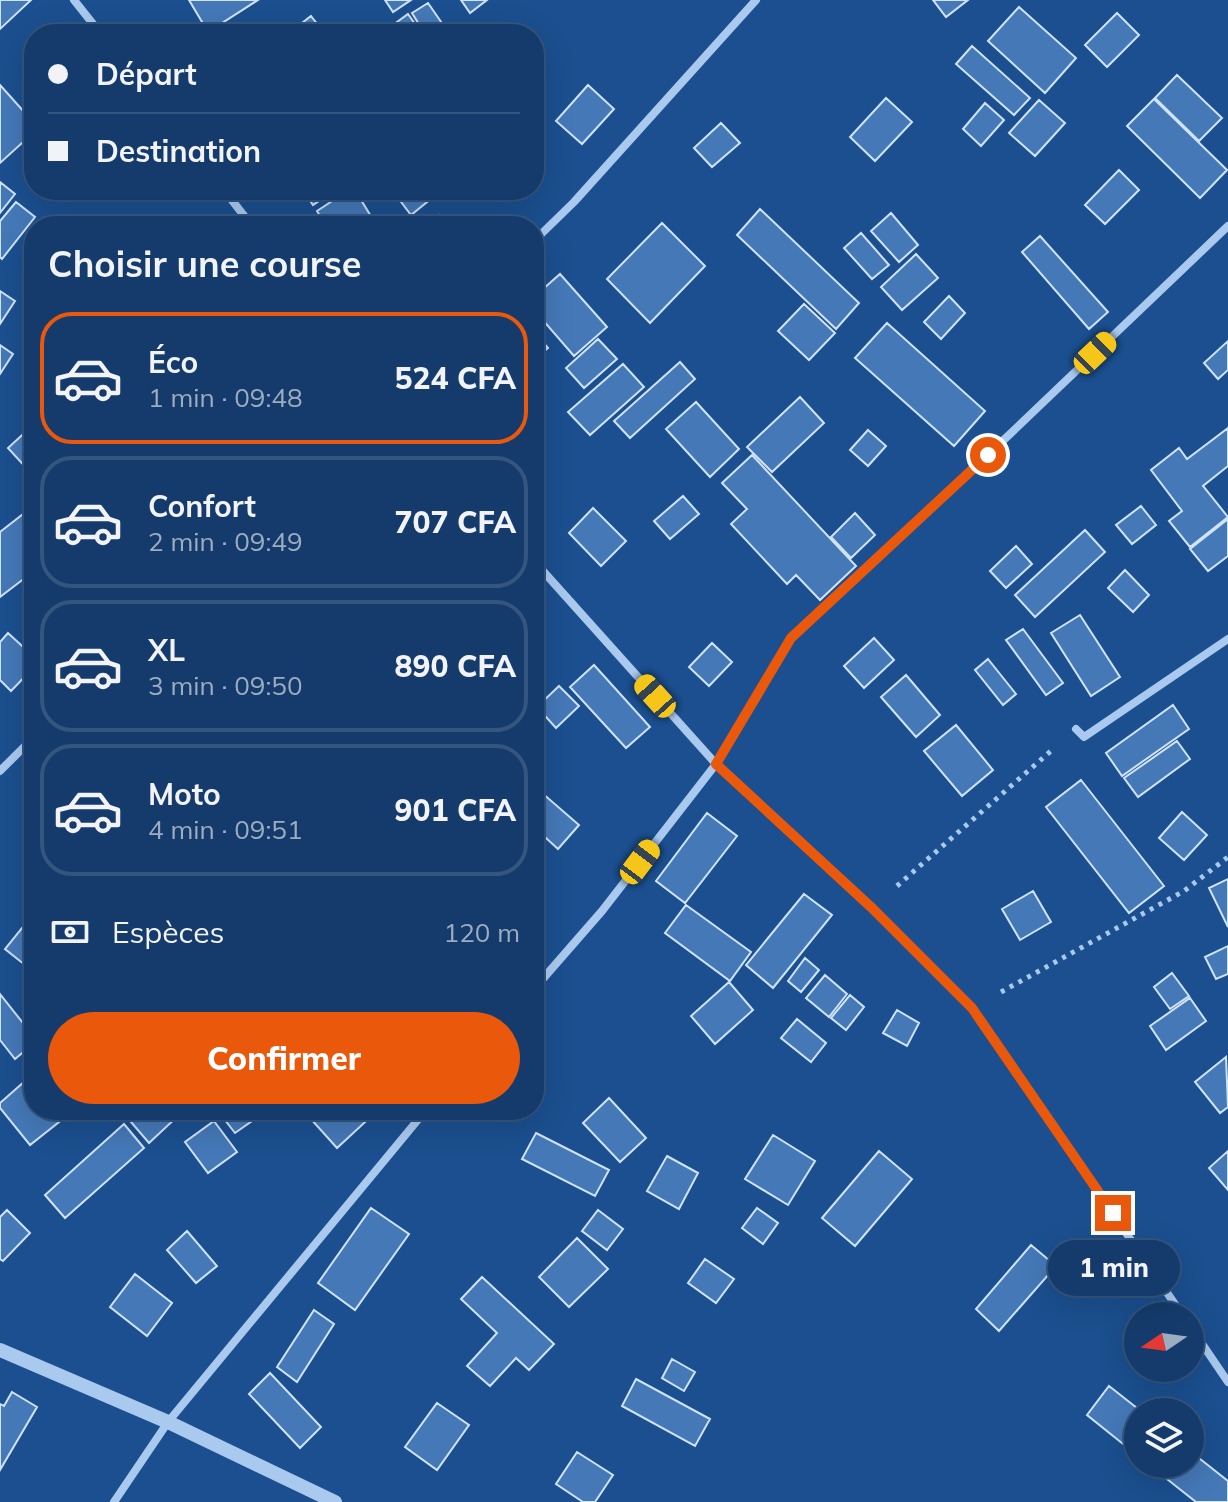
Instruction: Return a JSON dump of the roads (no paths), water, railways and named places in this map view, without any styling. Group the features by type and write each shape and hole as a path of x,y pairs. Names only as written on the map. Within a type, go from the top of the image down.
{"street":[{"path":"74,0 93,24"},
{"path":"544,231 756,0"},
{"path":"232,200 244,216"},
{"path":"544,978 602,911 716,764 791,638 1228,226"},
{"path":"544,572 716,764 872,908 972,1008 1173,1302"},
{"path":"1076,729 1084,737 1228,639"},
{"path":"0,771 24,747"},
{"path":"114,1502 168,1422 418,1120"},
{"path":"1204,1347 1228,1382"},
{"path":"0,1350 168,1422 335,1502"}]}
